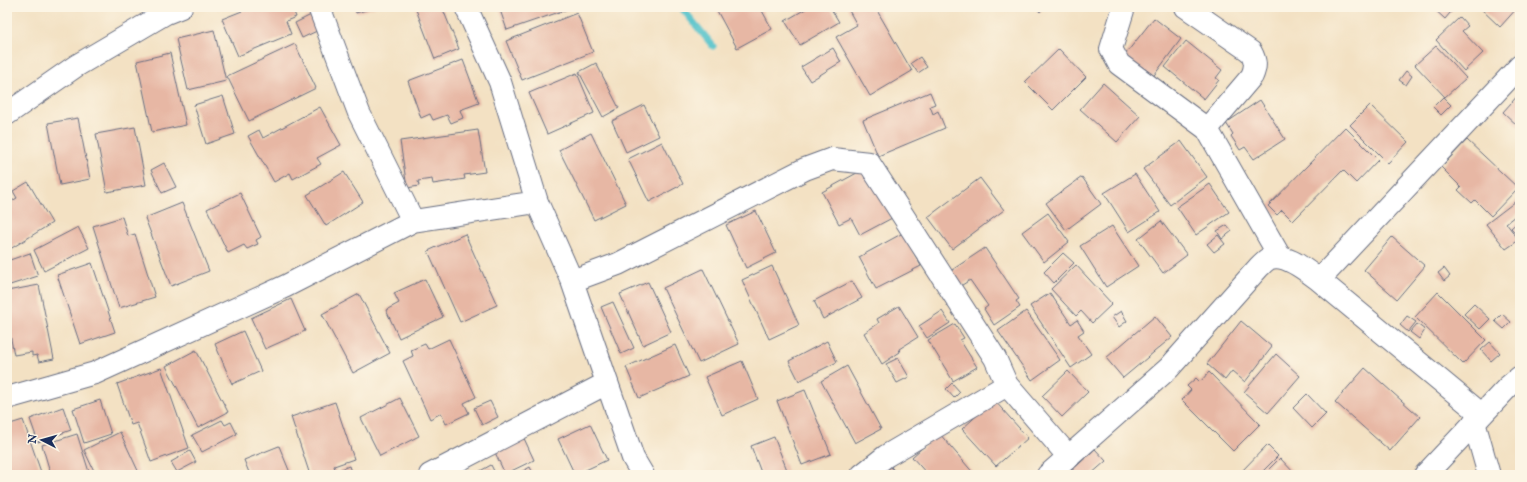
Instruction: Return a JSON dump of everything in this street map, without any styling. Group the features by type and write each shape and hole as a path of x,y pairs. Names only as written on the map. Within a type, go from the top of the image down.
{"street":[{"path":"7,114 76,66 166,13 180,7"},
{"path":"319,7 359,113 413,221"},
{"path":"466,7 500,82 537,202 572,281 633,458 643,475"},
{"path":"1124,7 1111,49 1119,64 1207,129 1280,257"},
{"path":"1186,7 1251,52 1254,57 1255,69 1252,76 1207,129"},
{"path":"1319,280 1520,66"},
{"path":"572,281 618,264 805,169 832,159 869,163 995,358 1007,385 1068,457"},
{"path":"7,398 95,373 286,286 413,221 537,202"},
{"path":"1048,475 1169,368 1259,267 1269,258 1280,257 1293,261 1319,280 1477,418 1489,475"},
{"path":"1425,475 1477,418 1520,377"},
{"path":"430,475 607,383"},
{"path":"862,475 886,456 1007,385"}],"building":[{"path":"252,7 292,7 296,17 286,21 291,34 238,56 222,19"},
{"path":"355,7 376,7 356,13"},
{"path":"415,7 442,7 459,49 435,59"},
{"path":"499,7 567,7 568,9 507,30"},
{"path":"715,7 760,7 772,29 737,48"},
{"path":"809,7 830,7 839,22 800,45 785,21"},
{"path":"847,7 875,7 912,71 870,96 836,37 857,25"},
{"path":"1035,7 1044,7 1040,12"},
{"path":"1432,7 1455,7 1445,19"},
{"path":"1479,7 1518,7 1500,27"},
{"path":"577,13 593,52 522,80 506,41"},
{"path":"311,15 319,30 302,38 295,23"},
{"path":"1460,17 1468,26 1462,31 1483,53 1464,71 1436,40"},
{"path":"1154,18 1181,39 1152,78 1124,56"},
{"path":"214,30 226,81 188,90 176,39"},
{"path":"8,36 9,62 7,62"},
{"path":"1186,41 1222,70 1216,78 1219,80 1204,99 1165,67"},
{"path":"295,44 316,88 249,121 227,76"},
{"path":"1436,46 1466,78 1445,97 1415,65"},
{"path":"833,48 841,62 810,81 801,67"},
{"path":"1059,49 1086,77 1053,110 1025,82"},
{"path":"170,53 186,125 152,132 137,61"},
{"path":"920,57 927,67 918,73 911,63"},
{"path":"463,60 479,103 460,110 463,118 451,123 447,115 433,120 430,114 421,118 408,81"},
{"path":"596,63 619,108 603,117 579,72"},
{"path":"1406,71 1412,76 1406,85 1399,80"},
{"path":"577,73 594,113 547,134 529,93"},
{"path":"1103,83 1140,116 1117,142 1080,109"},
{"path":"930,92 935,104 930,106 933,114 938,111 945,128 878,156 863,120"},
{"path":"1520,93 1520,128 1503,112"},
{"path":"223,96 235,134 206,144 194,105"},
{"path":"1443,97 1451,105 1441,115 1433,107"},
{"path":"1260,100 1285,139 1254,159 1245,147 1240,150 1231,136 1233,134 1226,123"},
{"path":"644,105 659,136 626,152 612,121"},
{"path":"1370,105 1408,142 1388,163 1350,125"},
{"path":"320,107 341,145 317,158 321,164 293,179 290,173 274,182 248,136 259,130 263,138"},
{"path":"78,118 90,179 60,185 48,123"},
{"path":"135,127 146,185 107,192 96,134"},
{"path":"1345,127 1378,160 1356,183 1343,170 1293,221 1282,210 1277,215 1268,206"},
{"path":"478,130 485,172 464,175 465,179 433,184 432,179 418,181 419,186 407,188 400,141"},
{"path":"591,133 626,204 594,220 559,150"},
{"path":"1467,140 1518,188 1491,216 1475,200 1472,203 1458,190 1461,187 1441,167"},
{"path":"1181,141 1207,177 1170,205 1143,169"},
{"path":"662,142 683,184 649,202 628,159"},
{"path":"164,163 176,187 162,193 151,170"},
{"path":"866,168 892,218 860,235 851,218 839,224 822,192"},
{"path":"344,172 363,202 326,226 307,195"},
{"path":"1135,174 1160,212 1129,232 1104,193"},
{"path":"1082,177 1101,204 1066,230 1046,203"},
{"path":"980,178 1004,210 952,249 928,217"},
{"path":"28,182 52,223 7,251 7,204 17,198 13,191"},
{"path":"1210,184 1229,212 1196,235 1177,207"},
{"path":"240,193 261,237 256,240 258,244 247,249 244,245 228,253 207,209"},
{"path":"1520,198 1520,212 1506,223 1519,240 1506,249 1486,224"},
{"path":"182,203 209,271 171,286 145,218"},
{"path":"756,211 776,253 746,268 726,225"},
{"path":"1048,213 1069,242 1044,262 1022,232"},
{"path":"122,217 128,236 135,234 155,297 119,308 93,226"},
{"path":"1520,220 1520,238 1511,228"},
{"path":"1161,221 1187,255 1163,273 1138,239"},
{"path":"1227,225 1232,231 1222,239 1217,231"},
{"path":"1112,226 1138,266 1106,287 1080,246"},
{"path":"78,227 89,248 44,271 34,250"},
{"path":"903,233 921,266 876,289 859,257"},
{"path":"465,234 497,305 460,322 428,251"},
{"path":"1218,235 1225,244 1214,252 1207,244"},
{"path":"1392,237 1425,266 1397,299 1364,270"},
{"path":"985,248 1019,299 1016,301 1020,307 994,325 984,309 988,306 970,280 959,287 949,272"},
{"path":"30,253 38,276 7,286 7,261"},
{"path":"1063,253 1074,263 1054,283 1044,272"},
{"path":"92,263 115,332 80,344 57,275"},
{"path":"1076,265 1112,304 1092,323 1081,311 1076,316 1051,289"},
{"path":"772,266 799,325 769,339 742,280"},
{"path":"1444,268 1450,276 1444,281 1438,273"},
{"path":"703,269 739,344 699,363 663,288"},
{"path":"425,279 443,317 399,338 386,310 399,303 394,293"},
{"path":"852,281 862,298 823,319 814,301"},
{"path":"648,282 671,332 643,345 620,294"},
{"path":"39,285 54,359 39,362 37,355 32,356 32,352 14,355 7,318 7,291"},
{"path":"1438,292 1486,340 1463,364 1415,317"},
{"path":"1050,293 1071,324 1077,320 1084,331 1078,335 1091,354 1071,368 1030,306"},
{"path":"359,294 390,353 353,373 322,314"},
{"path":"291,299 305,331 265,349 251,318"},
{"path":"613,302 634,348 621,354 601,307"},
{"path":"1474,304 1490,319 1480,329 1464,314"},
{"path":"899,306 918,337 899,349 900,352 882,364 864,333 879,323 877,319"},
{"path":"942,311 950,323 927,338 919,326"},
{"path":"1026,311 1060,360 1032,380 998,331"},
{"path":"1121,311 1127,321 1119,327 1112,317"},
{"path":"1502,314 1511,322 1504,329 1495,321"},
{"path":"1155,316 1172,337 1123,378 1106,358"},
{"path":"1407,316 1416,322 1408,332 1400,325"},
{"path":"1241,321 1272,347 1245,382 1232,371 1225,380 1207,364"},
{"path":"955,324 964,338 960,340 977,367 953,381 928,340"},
{"path":"1417,324 1425,330 1419,339 1410,332"},
{"path":"243,331 261,371 232,384 215,344"},
{"path":"449,339 476,397 464,403 469,413 446,424 441,413 430,419 403,361 413,356 411,350 425,344 428,349"},
{"path":"827,341 837,362 799,381 789,361"},
{"path":"1490,342 1500,353 1491,361 1481,350"},
{"path":"675,345 689,376 639,398 626,367"},
{"path":"196,350 228,412 198,428 166,366"},
{"path":"1276,354 1300,376 1268,413 1244,392"},
{"path":"898,358 909,377 897,383 886,364"},
{"path":"742,361 758,399 722,415 705,377"},
{"path":"847,366 881,429 855,443 821,381"},
{"path":"161,368 189,448 151,462 137,423 131,425 117,384"},
{"path":"1365,368 1420,417 1390,451 1335,402"},
{"path":"1068,371 1088,392 1062,417 1042,396"},
{"path":"1209,372 1260,424 1233,451 1182,400 1191,390 1187,386 1196,378 1200,382"},
{"path":"952,383 960,392 954,398 946,389"},
{"path":"805,390 831,454 802,465 777,401"},
{"path":"1307,394 1326,414 1312,428 1293,408"},
{"path":"400,398 419,436 380,456 361,418"},
{"path":"100,400 111,434 84,443 73,409"},
{"path":"994,400 1028,438 996,466 962,429"},
{"path":"490,401 498,417 482,425 474,408"},
{"path":"335,402 354,459 334,466 337,475 310,475 291,417"},
{"path":"63,407 71,430 38,442 30,419"},
{"path":"23,420 42,475 7,475 7,425"},
{"path":"222,420 225,425 231,422 237,434 202,452 192,435"},
{"path":"590,424 607,460 575,475 558,439"},
{"path":"120,432 140,475 96,475 84,450"},
{"path":"939,433 975,475 928,475 912,457"},
{"path":"77,434 90,475 51,475 42,445"},
{"path":"522,434 534,460 505,474 493,448"},
{"path":"774,437 789,475 762,475 751,446"},
{"path":"1267,445 1278,456 1259,475 1245,475 1241,472"},
{"path":"279,446 291,475 250,475 244,460"},
{"path":"1095,449 1106,461 1090,475 1067,475"},
{"path":"190,451 196,462 177,472 171,462"},
{"path":"1280,458 1296,475 1263,475"},
{"path":"885,460 898,475 867,475"},
{"path":"491,465 496,475 473,475"},
{"path":"349,466 352,475 341,475 339,470"},
{"path":"530,467 534,475 516,475"}],"waterway":[{"path":"681,7 713,46"}]}
